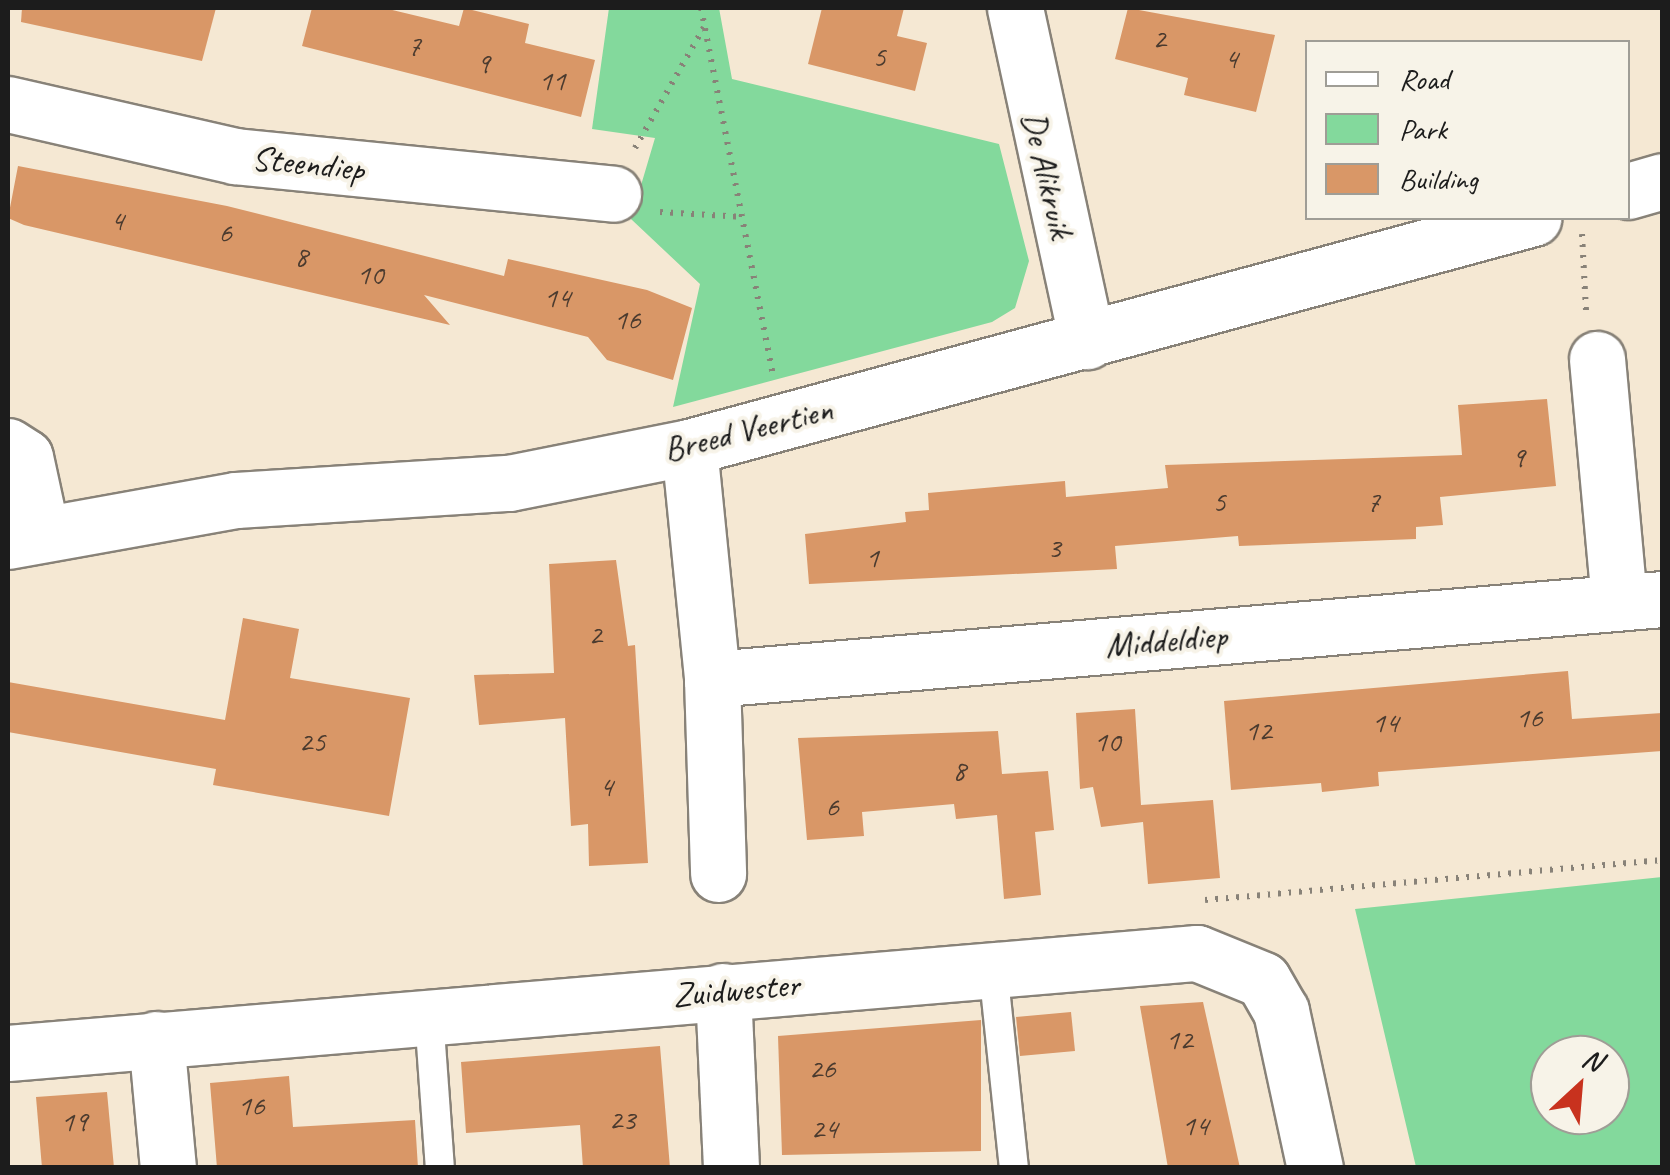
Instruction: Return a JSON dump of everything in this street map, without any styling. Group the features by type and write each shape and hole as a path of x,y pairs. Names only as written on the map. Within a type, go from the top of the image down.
{"street":[{"name":"De Alikruik","path":"1015,8 1087,341"},
{"name":"Steendiep","path":"8,104 235,156 613,194"},
{"path":"1630,190 1662,182"},
{"name":"Breed Veertien","path":"8,446 25,458 24,536 236,500 509,482 689,447 1526,220"},
{"name":"Middeldiep","path":"712,679 1641,600 1597,359"},
{"path":"689,447 712,679 718,874"},
{"name":"Zuidwester","path":"8,1053 1196,953 1233,960 1263,980 1281,1011 1315,1168"},
{"path":"722,991 730,1168"},
{"path":"156,1040 168,1168"}],"lane":[{"path":"993,969 1014,1168"},
{"path":"428,1016 440,1168"}],"path":[{"path":"701,8 782,422"},
{"path":"704,27 613,194 640,210 744,217"},
{"path":"1582,220 1588,352 1597,359"},
{"path":"1186,902 1662,860"}],"green space":[{"path":"609,8 719,8 732,79 999,144 1029,261 1015,308 992,322 673,407 700,284 631,219 655,138 592,129"},
{"path":"1662,877 1662,1167 1416,1167 1355,909"}],"building":[{"path":"22,8 216,8 202,61 21,22"},
{"path":"312,8 384,8 459,26 464,8 529,24 525,43 595,60 581,117 302,46"},
{"path":"822,8 904,8 897,36 927,43 915,91 808,64"},
{"path":"1128,8 1275,35 1256,112 1184,95 1188,78 1115,59"},
{"path":"18,166 227,206 504,276 508,259 647,290 692,308 673,380 607,360 588,337 424,295 450,325 24,225 8,218"},
{"path":"1547,399 1556,486 1440,497 1443,525 1416,527 1416,539 1239,546 1238,536 1115,546 1117,569 809,584 805,534 906,522 905,512 929,510 928,493 1065,481 1066,497 1168,488 1165,465 1462,455 1458,405"},
{"path":"616,560 628,646 635,645 648,863 589,866 588,824 571,826 565,718 479,725 474,675 554,673 549,564"},
{"path":"243,618 299,629 290,678 410,698 389,816 213,785 216,769 8,732 8,682 225,720"},
{"path":"1568,671 1572,719 1662,713 1662,751 1378,772 1379,786 1322,792 1321,783 1231,790 1224,701"},
{"path":"1135,709 1141,805 1213,800 1220,878 1148,884 1143,822 1101,827 1093,787 1080,789 1076,713"},
{"path":"998,731 1002,774 1048,771 1054,830 1035,832 1041,895 1004,899 997,815 956,819 954,804 862,812 864,836 807,840 798,738"},
{"path":"1203,1002 1240,1168 1168,1168 1140,1006"},
{"path":"1071,1012 1075,1051 1020,1056 1016,1017"},
{"path":"981,1020 981,1151 782,1155 778,1036"},
{"path":"660,1046 670,1168 583,1168 580,1125 466,1133 461,1062"},
{"path":"289,1076 293,1127 415,1120 418,1168 217,1168 210,1083"},
{"path":"107,1092 114,1168 42,1168 36,1097"}]}
